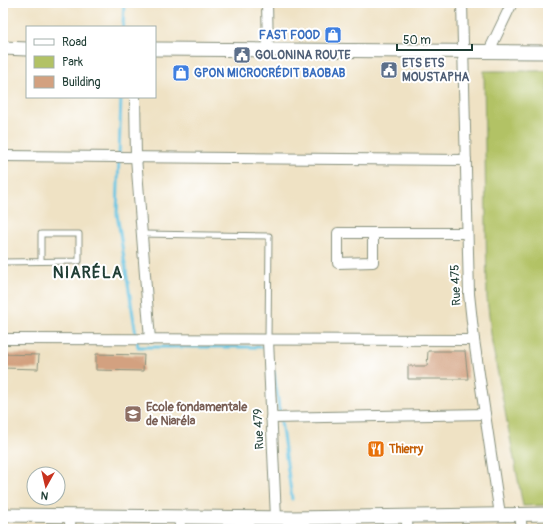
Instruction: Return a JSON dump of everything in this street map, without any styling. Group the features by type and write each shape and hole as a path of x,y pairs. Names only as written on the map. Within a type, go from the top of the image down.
{"street":[{"path":"267,3 268,50"},
{"name":"Rue 475","path":"462,3 469,294 474,340 500,515"},
{"path":"489,51 512,3"},
{"path":"3,48 26,49"},
{"path":"156,49 548,52"},
{"path":"136,98 136,157 150,340"},
{"path":"3,156 466,160"},
{"path":"373,234 373,262 338,262 338,234 373,234 467,234"},
{"path":"3,339 474,340"},
{"name":"Rue 479","path":"268,340 276,518"},
{"path":"271,418 485,414"},
{"path":"3,514 276,518 293,523 407,523 500,515 548,514"},
{"path":"520,514 522,529"},
{"path":"69,516 71,529"},
{"path":"178,516 181,529"}],"lane":[{"path":"3,262 79,261 79,234 41,234 41,261"},
{"path":"141,234 269,236 268,340"}],"green space":[{"path":"484,71 548,71 548,505 523,506 492,343 487,298"}],"building":[{"path":"428,351 465,351 468,379 408,379 408,366 427,366"},
{"path":"3,354 39,355 38,369 3,368"},
{"path":"96,354 144,355 143,371 96,370"}],"waterway":[{"path":"123,26 124,3"},
{"path":"121,98 117,214 138,347 267,347"},
{"path":"274,372 292,499"}],"place":[{"name":"FAST FOOD","path":"333,35"},
{"name":"GOLONINA ROUTE","path":"242,55"},
{"name":"ETS ETS MOUSTAPHA","path":"389,70"},
{"name":"GPON MICROCRÉDIT BAOBAB","path":"181,73"},
{"name":"Ecole fondamentale de Niaréla","path":"133,414"},
{"name":"Thierry","path":"376,449"}],"district":[{"name":"NIARÉLA","path":"88,273"}]}
